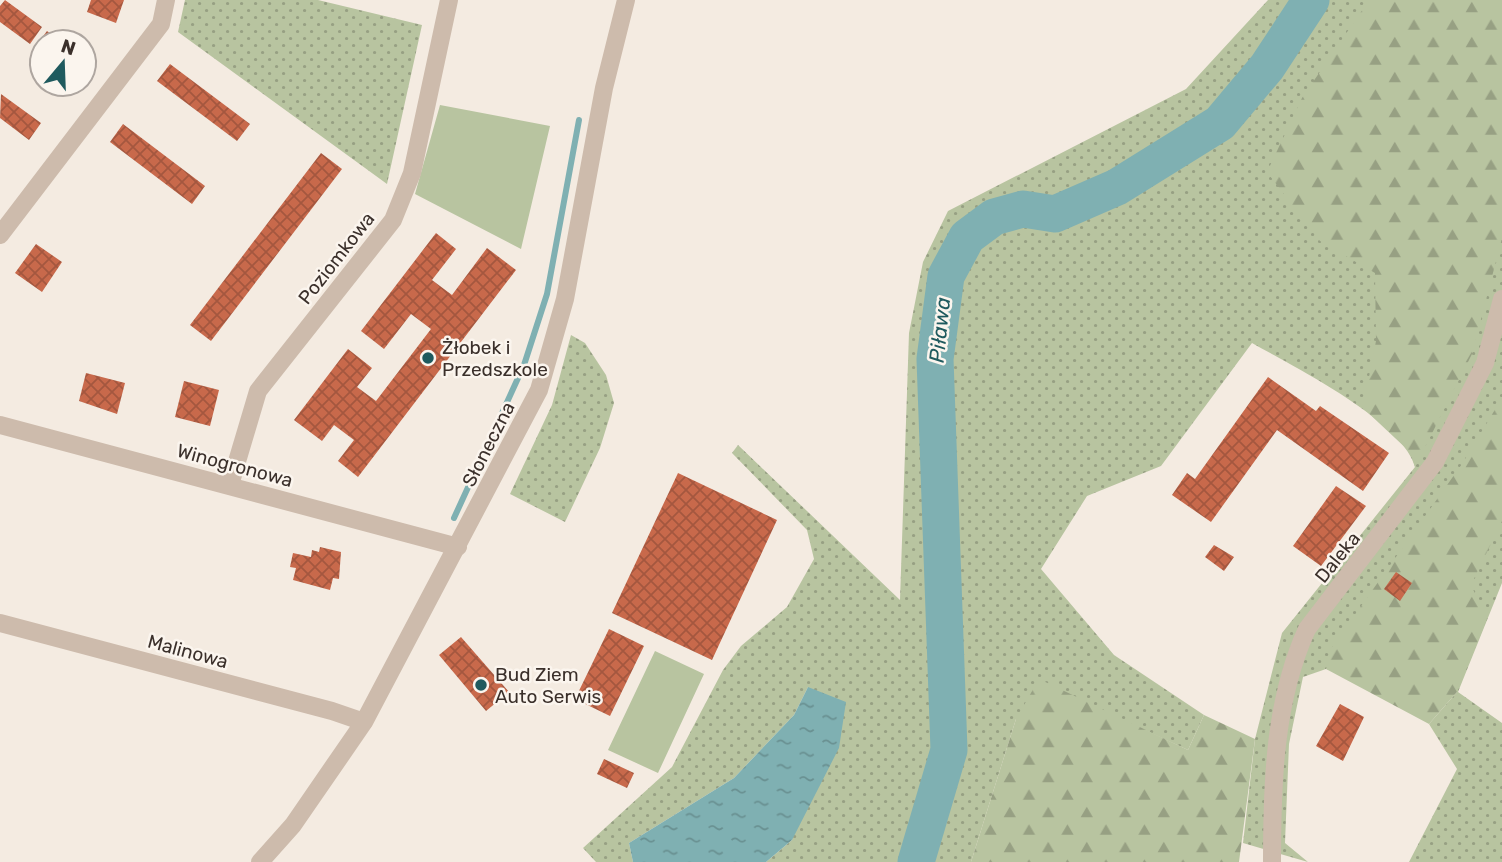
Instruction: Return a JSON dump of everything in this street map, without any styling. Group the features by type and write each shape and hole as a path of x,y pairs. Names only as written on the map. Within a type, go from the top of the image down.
{"street":[{"path":"0,235 161,24 166,0"},
{"name":"Poziomkowa","path":"230,485 258,391 393,220 412,173 449,0"},
{"name":"Słoneczna","path":"260,862 293,825 364,722 539,390 565,299 604,88 626,0"},
{"name":"Daleka","path":"1272,862 1279,726 1293,661 1307,629 1435,462 1485,363 1502,299"},
{"name":"Winogronowa","path":"0,425 458,547"},
{"name":"Malinowa","path":"0,623 318,707 364,722"}],"green space":[{"path":"185,0 318,0 422,25 387,184 178,32"},
{"path":"1268,0 1502,0 1502,583 1458,692 1502,723 1502,862 1409,862 1457,769 1429,724 1457,692 1326,669 1303,677 1289,744 1285,843 1308,862 1243,843 1255,739 1282,633 1415,467 1406,449 1369,414 1319,381 1252,343 1161,466 1087,496 1041,569 1114,655 1204,715 1188,750 1127,722 1016,719 971,862 766,862 792,840 808,687 794,715 734,778 629,843 633,862 596,862 583,848 672,767 723,670 741,646 787,607 814,559 807,530 732,453 738,445 900,600 909,333 923,262 948,211 1186,89"},
{"path":"1369,0 1502,0 1502,238 1472,354 1415,467 1411,453 1363,408 1376,341 1375,273 1320,241 1267,172 1302,98"},
{"path":"440,105 550,126 521,249 415,194"},
{"path":"571,335 585,343 606,375 614,403 600,448 565,522 510,494 552,405"},
{"path":"1502,398 1502,521 1471,585 1487,619 1457,692 1429,724 1326,669 1332,647 1462,464"},
{"path":"655,651 704,674 658,773 608,750"},
{"path":"1039,679 1188,750 1204,715 1255,739 1239,862 971,862 1016,719"}],"water":[{"path":"808,687 846,702 839,748 792,840 766,862 633,862 629,843 734,778 794,715"}],"building":[{"path":"5,0 42,27 28,28 28,43 0,22 0,6"},
{"path":"91,0 124,0 116,23 87,12"},
{"path":"170,64 250,124 237,141 157,81"},
{"path":"1,94 41,123 29,140 0,118"},
{"path":"123,124 205,186 192,204 110,142"},
{"path":"321,153 342,169 211,341 190,325"},
{"name":"Żłobek i Przedszkole","path":"436,233 456,249 432,280 452,295 487,248 516,270 358,477 338,461 354,440 334,425 322,441 294,420 348,349 372,368 357,387 376,401 431,329 411,314 384,349 361,331"},
{"path":"36,244 62,262 42,292 15,273"},
{"path":"86,373 125,383 117,414 79,401"},
{"path":"1268,377 1316,411 1320,406 1389,453 1363,491 1277,430 1211,522 1172,495 1187,473 1195,479"},
{"path":"184,381 219,390 210,426 175,417"},
{"path":"678,473 777,520 712,660 612,613"},
{"path":"1336,486 1366,506 1321,566 1293,546"},
{"path":"1214,545 1234,557 1224,571 1205,557"},
{"path":"320,547 341,552 339,579 333,578 330,590 293,580 296,568 290,567 293,553 311,557 312,550 319,552"},
{"path":"1396,572 1412,583 1400,601 1384,589"},
{"path":"609,629 644,646 610,716 575,699"},
{"path":"461,637 509,692 486,711 439,655"},
{"path":"1340,704 1364,717 1343,761 1316,746"},
{"path":"604,759 634,773 627,788 597,774"}],"waterway":[{"name":"Piława","path":"916,862 949,750 935,359 946,276 967,237 994,217 1023,209 1055,214 1117,187 1220,123 1267,67 1311,0"},
{"path":"454,518 524,365 547,294 579,120"}],"place":[{"name":"Żłobek i Przedszkole","path":"428,358"},
{"name":"Bud Ziem Auto Serwis","path":"481,685"}]}
